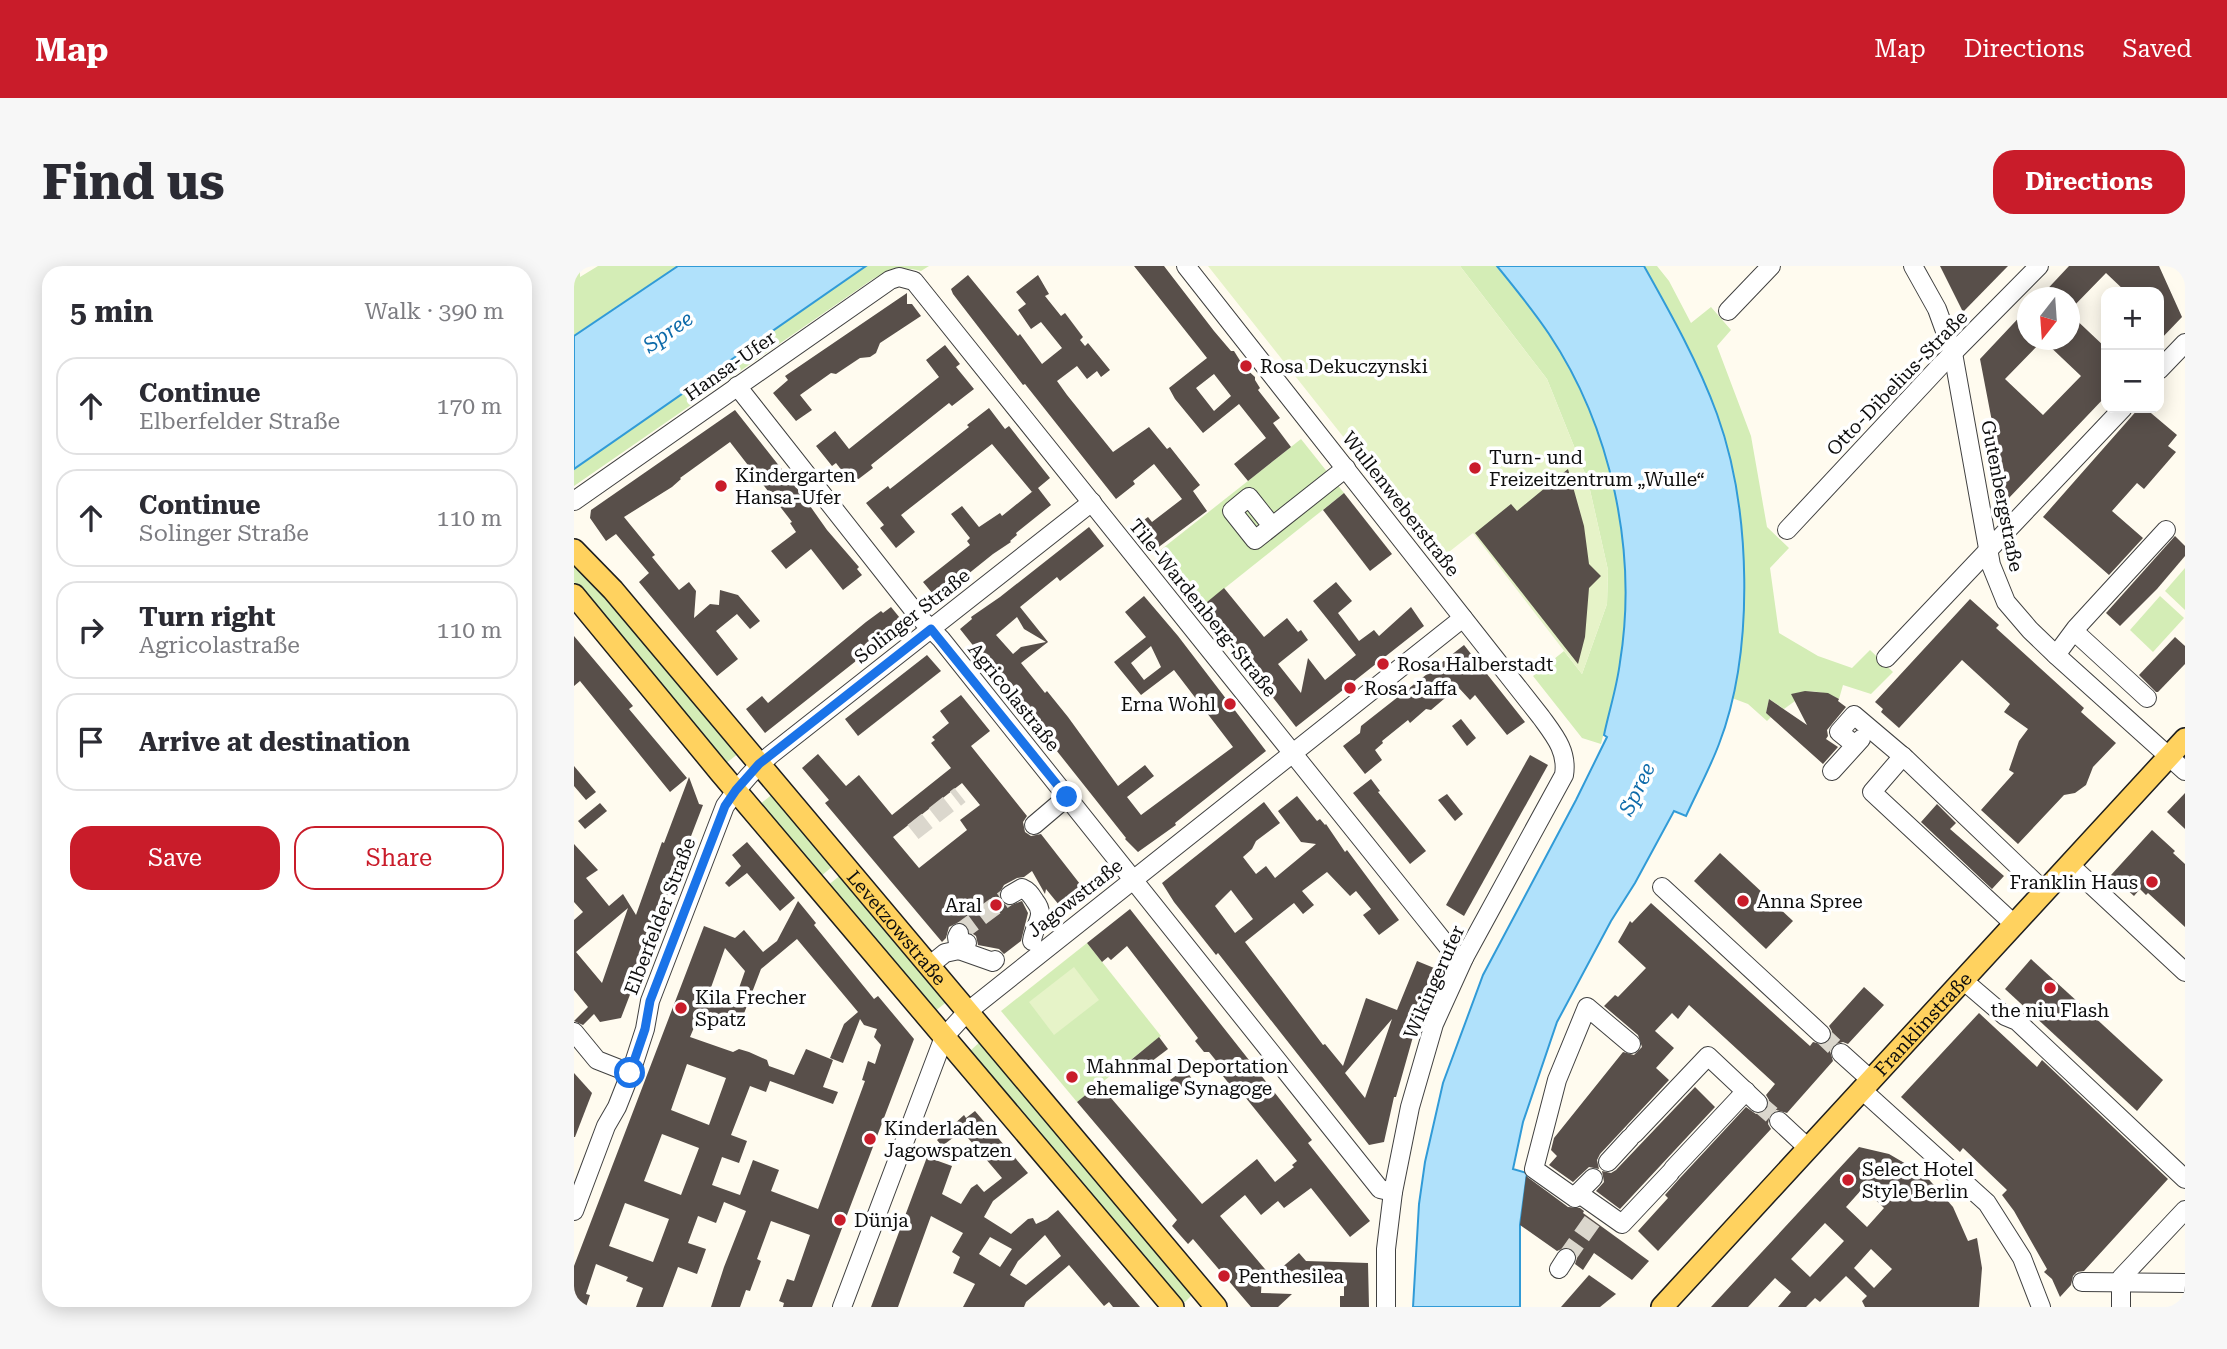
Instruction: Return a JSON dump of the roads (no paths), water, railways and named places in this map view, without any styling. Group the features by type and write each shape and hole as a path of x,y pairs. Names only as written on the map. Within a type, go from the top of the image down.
{"main road":[{"name":"Levetzowstraße","path":"574,551 613,590 1215,1307"},
{"name":"Levetzowstraße","path":"574,595 1173,1307"},
{"name":"Franklinstraße","path":"1661,1307 2070,865 2177,763 2185,739"}],"street":[{"name":"Wullenweberstraße","path":"1186,266 1561,745 1566,763 1564,775"},
{"path":"1728,311 1771,266"},
{"name":"Gutenbergstraße","path":"1913,266 1937,309 1953,353 1991,565 2006,602 2029,630 2177,763"},
{"name":"Otto-Dibelius-Straße","path":"1787,530 1953,353 2039,266"},
{"name":"Hansa-Ufer","path":"574,501 890,280 899,277 914,281"},
{"name":"Tile-Wardenberg-Straße","path":"914,281 1452,952 1464,958"},
{"path":"2164,365 2185,342"},
{"name":"Agricolastraße","path":"737,386 919,617 1067,797 1380,1189 1393,1192"},
{"path":"1885,657 2118,413"},
{"path":"1272,526 1346,468"},
{"name":"Solinger Straße","path":"759,764 1092,502"},
{"path":"2056,655 2076,628 2166,530"},
{"name":"Jagowstraße","path":"842,1307 944,1037 1034,943 1133,879 1463,618"},
{"path":"2075,632 2147,698"},
{"path":"1832,771 1855,746 1839,732 1854,715 1903,756 2045,892"},
{"path":"1903,756 1872,792 2015,925"},
{"name":"Elberfelder Straße","path":"574,1211 606,1126 617,1107 630,1073 645,1029 648,1007 722,814 736,790 759,764"},
{"name":"Wikingerufer","path":"1386,1307 1386,1249 1393,1192 1418,1075 1434,1024 1464,958 1564,775"},
{"path":"1034,825 1067,797"},
{"path":"2070,865 2185,972"},
{"path":"1662,887 1821,1034"},
{"path":"1010,895 1022,888 1028,891 1041,907 1034,943"},
{"path":"929,966 945,953 973,949"},
{"path":"1964,981 2005,1016 2017,1021 2185,1179"},
{"path":"1593,1178 1575,1198 1534,1169 1557,1080 1587,1007 1631,1044"},
{"path":"574,1032 597,1060 630,1073"},
{"path":"1841,1053 1866,1085 1987,1203 2022,1258 2041,1307"},
{"path":"1578,1193 1596,1214 1622,1224 1672,1171 1752,1097 1708,1056 1608,1161"},
{"path":"1779,1121 1808,1148"},
{"path":"2120,1307 2121,1278 2185,1210"},
{"path":"2082,1282 2185,1283"}],"water":[{"name":"Spree","path":"678,266 866,266 574,469 574,336"},
{"name":"Spree","path":"1497,266 1644,266 1701,376 1717,414 1728,451 1737,492 1742,535 1743,623 1739,666 1731,707 1712,762 1686,816 1674,811 1557,1022 1523,1122 1513,1169 1527,1173 1520,1225 1520,1307 1413,1307 1419,1204 1425,1162 1443,1083 1483,975 1607,737 1604,735 1619,671 1625,620 1622,534 1603,449 1589,409 1571,370 1549,334"}],"tunnel":[{"path":"913,832 960,795"},
{"path":"959,933 1010,895"},
{"path":"1821,1034 1841,1053"},
{"path":"1758,1103 1779,1121"},
{"path":"1566,1258 1593,1220"}],"place":[{"name":"Rosa Dekuczynski","path":"1246,366"},
{"name":"Turn- und Freizeitzentrum „Wulle“","path":"1475,468"},
{"name":"Kindergarten Hansa-Ufer","path":"721,486"},
{"name":"Rosa Halberstadt","path":"1383,664"},
{"name":"Rosa Jaffa","path":"1350,688"},
{"name":"Erna Wohl","path":"1230,704"},
{"name":"Franklin Haus","path":"2152,882"},
{"name":"Anna Spree","path":"1743,901"},
{"name":"Aral","path":"996,905"},
{"name":"the niu Flash","path":"2050,988"},
{"name":"Kila Frecher Spatz","path":"681,1008"},
{"name":"Mahnmal Deportation ehemalige Synagoge","path":"1072,1077"},
{"name":"Kinderladen Jagowspatzen","path":"870,1139"},
{"name":"Select Hotel Style Berlin","path":"1848,1180"},
{"name":"Dünja","path":"840,1220"},
{"name":"Penthesilea","path":"1224,1276"}]}
